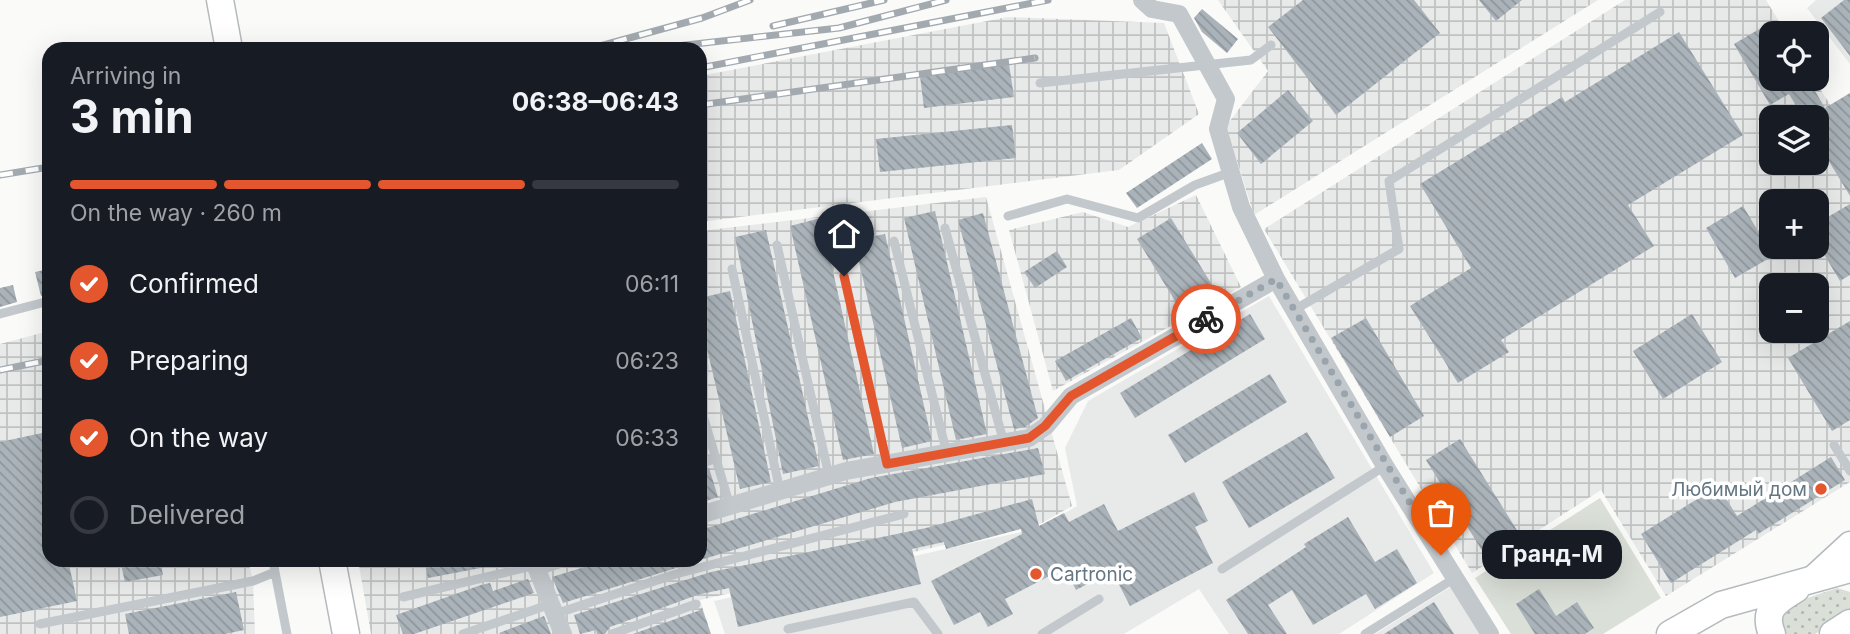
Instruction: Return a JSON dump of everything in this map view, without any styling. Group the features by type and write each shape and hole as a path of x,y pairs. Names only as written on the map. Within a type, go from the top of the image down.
{"main road":[{"path":"220,0 228,42"},
{"path":"333,567 346,634"},
{"path":"1670,634 1708,611 1850,569"},
{"path":"1772,634 1768,621 1771,607 1776,601 1812,579"},
{"path":"1708,611 1725,609 1741,613 1755,623 1763,634"},
{"path":"1833,634 1850,623"}],"street":[{"path":"1142,0 1152,9 1179,14 1208,62 1226,99 1218,129 1241,207 1276,279 1385,466 1490,634"},
{"path":"707,513 829,476 1029,438 1045,426 1071,396 1276,279"},
{"path":"1812,579 1850,544"},
{"path":"537,567 563,634"}],"lane":[{"path":"1294,310 1399,249 1389,181 1660,12"},
{"path":"1040,83 1208,62 1251,60 1271,45"},
{"path":"1008,216 1067,199 1138,218 1195,186 1231,172"},
{"path":"945,228 1004,443"},
{"path":"894,241 947,454"},
{"path":"777,245 829,476"},
{"path":"838,249 887,464"},
{"path":"732,269 780,491"},
{"path":"0,314 42,302"},
{"path":"707,429 730,506"},
{"path":"1834,445 1850,471"},
{"path":"707,462 717,458"},
{"path":"1222,569 1385,466"},
{"path":"707,566 904,514"},
{"path":"274,567 287,634"},
{"path":"403,597 519,567"},
{"path":"463,634 703,567"},
{"path":"40,624 253,581 275,572"},
{"path":"1366,634 1455,578"},
{"path":"1042,634 1099,599"},
{"path":"788,629 914,602 938,634"},
{"path":"612,634 696,604"}],"shaded area":[{"path":"1218,0 1598,0 1254,215 1226,126 1268,71"},
{"path":"1625,0 1766,0 1779,21 1759,21 1759,91 1822,91 1850,136 1850,482 1666,596 1601,490 1472,573 1264,229"},
{"path":"1816,0 1850,0 1850,64 1829,37 1829,21 1817,21 1807,8"},
{"path":"1008,17 1164,23 1199,114 1119,170 707,221 707,75"},
{"path":"1196,195 1241,287 1053,391 1009,230 1083,212 1128,227"},
{"path":"986,197 1072,506 1042,523 700,600 711,634 371,634 359,567 707,567 707,230"},
{"path":"1269,296 1434,573 1339,634 1229,634 1199,589 1124,634 725,634 714,601 1039,528 1077,506 1065,448 1088,401"},
{"path":"42,333 42,567 250,567 253,581 255,634 0,634 0,344"},
{"path":"1600,498 1661,598 1603,634 1511,634 1475,578"},
{"path":"1455,584 1486,634 1375,634"},
{"path":"1837,588 1850,592 1850,612 1815,634 1785,634 1781,629 1780,611 1784,606"}],"building":[{"path":"1303,0 1414,0 1440,33 1336,115 1268,27"},
{"path":"1479,0 1522,0 1496,21"},
{"path":"1844,0 1850,0 1850,56 1829,28 1829,21 1821,18"},
{"path":"1202,9 1238,39 1227,53 1202,32 1194,18"},
{"path":"1759,29 1759,86 1734,44"},
{"path":"1679,32 1743,135 1628,205 1654,246 1501,340 1509,352 1458,383 1410,306 1471,268 1420,184 1562,97 1565,102"},
{"path":"1009,64 1014,97 924,108 920,76"},
{"path":"1288,90 1313,121 1261,164 1237,133"},
{"path":"1762,91 1815,91 1823,105 1796,105 1789,94 1770,105"},
{"path":"1850,93 1850,196 1829,161 1829,106"},
{"path":"1012,125 1016,158 880,172 876,139"},
{"path":"1202,143 1212,159 1137,208 1126,193"},
{"path":"1850,204 1850,275 1840,281 1827,259 1829,259 1829,216"},
{"path":"1743,206 1759,233 1759,259 1768,259 1735,278 1706,228"},
{"path":"935,211 987,434 956,440 904,218"},
{"path":"983,213 1038,418 1025,427 1014,429 958,220"},
{"path":"821,218 874,454 843,460 790,226"},
{"path":"1171,218 1217,293 1183,314 1137,239"},
{"path":"766,230 819,466 783,474 735,237"},
{"path":"885,234 932,441 902,448 854,240"},
{"path":"1057,251 1067,267 1035,288 1024,272"},
{"path":"42,270 42,296 41,296 35,272"},
{"path":"13,285 17,302 0,307 0,288"},
{"path":"730,291 771,482 740,489 707,349 707,296"},
{"path":"1250,314 1265,339 1135,418 1120,393"},
{"path":"1692,314 1722,362 1663,399 1633,351"},
{"path":"1131,318 1142,338 1066,381 1055,361"},
{"path":"1366,318 1424,416 1390,437 1331,338"},
{"path":"1850,321 1850,420 1832,431 1788,358 1813,343 1829,343 1829,334"},
{"path":"1270,374 1287,402 1185,463 1168,435"},
{"path":"1307,432 1335,478 1249,528 1222,482"},
{"path":"42,433 42,567 70,567 77,601 0,617 0,442"},
{"path":"1460,439 1520,535 1486,557 1426,460"},
{"path":"1038,448 1045,474 895,502 707,558 707,528 871,478"},
{"path":"1831,457 1845,480 1758,534 1756,530 1671,583 1641,534 1718,486 1737,516"},
{"path":"709,468 718,497 707,501"},
{"path":"1194,492 1208,521 1195,527 1213,563 1130,606 1112,571 1076,590 1065,568 1005,599 1013,614 988,627 980,612 954,625 931,581 1022,534 1021,529 946,549 944,542 912,549 921,584 738,627 729,588 697,595 610,627 605,634 597,634 596,630 580,634 574,615 711,572 926,528 1032,499 1039,526 1064,513 1069,522 1104,504 1118,531"},
{"path":"1348,517 1375,562 1397,549 1417,583 1375,609 1366,594 1313,625 1292,590 1268,605 1287,634 1248,634 1226,600 1306,547 1304,544"},
{"path":"122,567 161,567 163,575 125,582"},
{"path":"426,567 486,567 428,578"},
{"path":"584,567 679,567 563,603 552,577"},
{"path":"528,579 534,593 414,634 403,634 396,615 481,585 490,583 493,591"},
{"path":"1539,589 1556,616 1577,602 1594,628 1585,634 1535,634 1516,604"},
{"path":"236,592 244,630 225,634 129,634 125,614"},
{"path":"1434,602 1454,634 1384,634"},
{"path":"702,608 711,634 633,634 698,611"},
{"path":"544,616 551,634 499,633"}],"railway":[{"path":"615,42 702,18 750,0"},
{"path":"773,26 884,0"},
{"path":"707,43 839,28 946,0"},
{"path":"707,67 1048,0"},
{"path":"707,104 1035,58"},
{"path":"0,175 42,168"},
{"path":"0,370 42,361"}],"way so far":[{"path":"1206,319 1276,279 1385,466 1441,555"}],"place":[{"name":"Любимый дом","path":"1821,489"},
{"name":"Гранд-М","path":"1441,555"},
{"name":"Cartronic","path":"1036,574"}],"route":[{"path":"844,276 887,464 1029,438 1045,426 1071,396 1206,319"}]}
